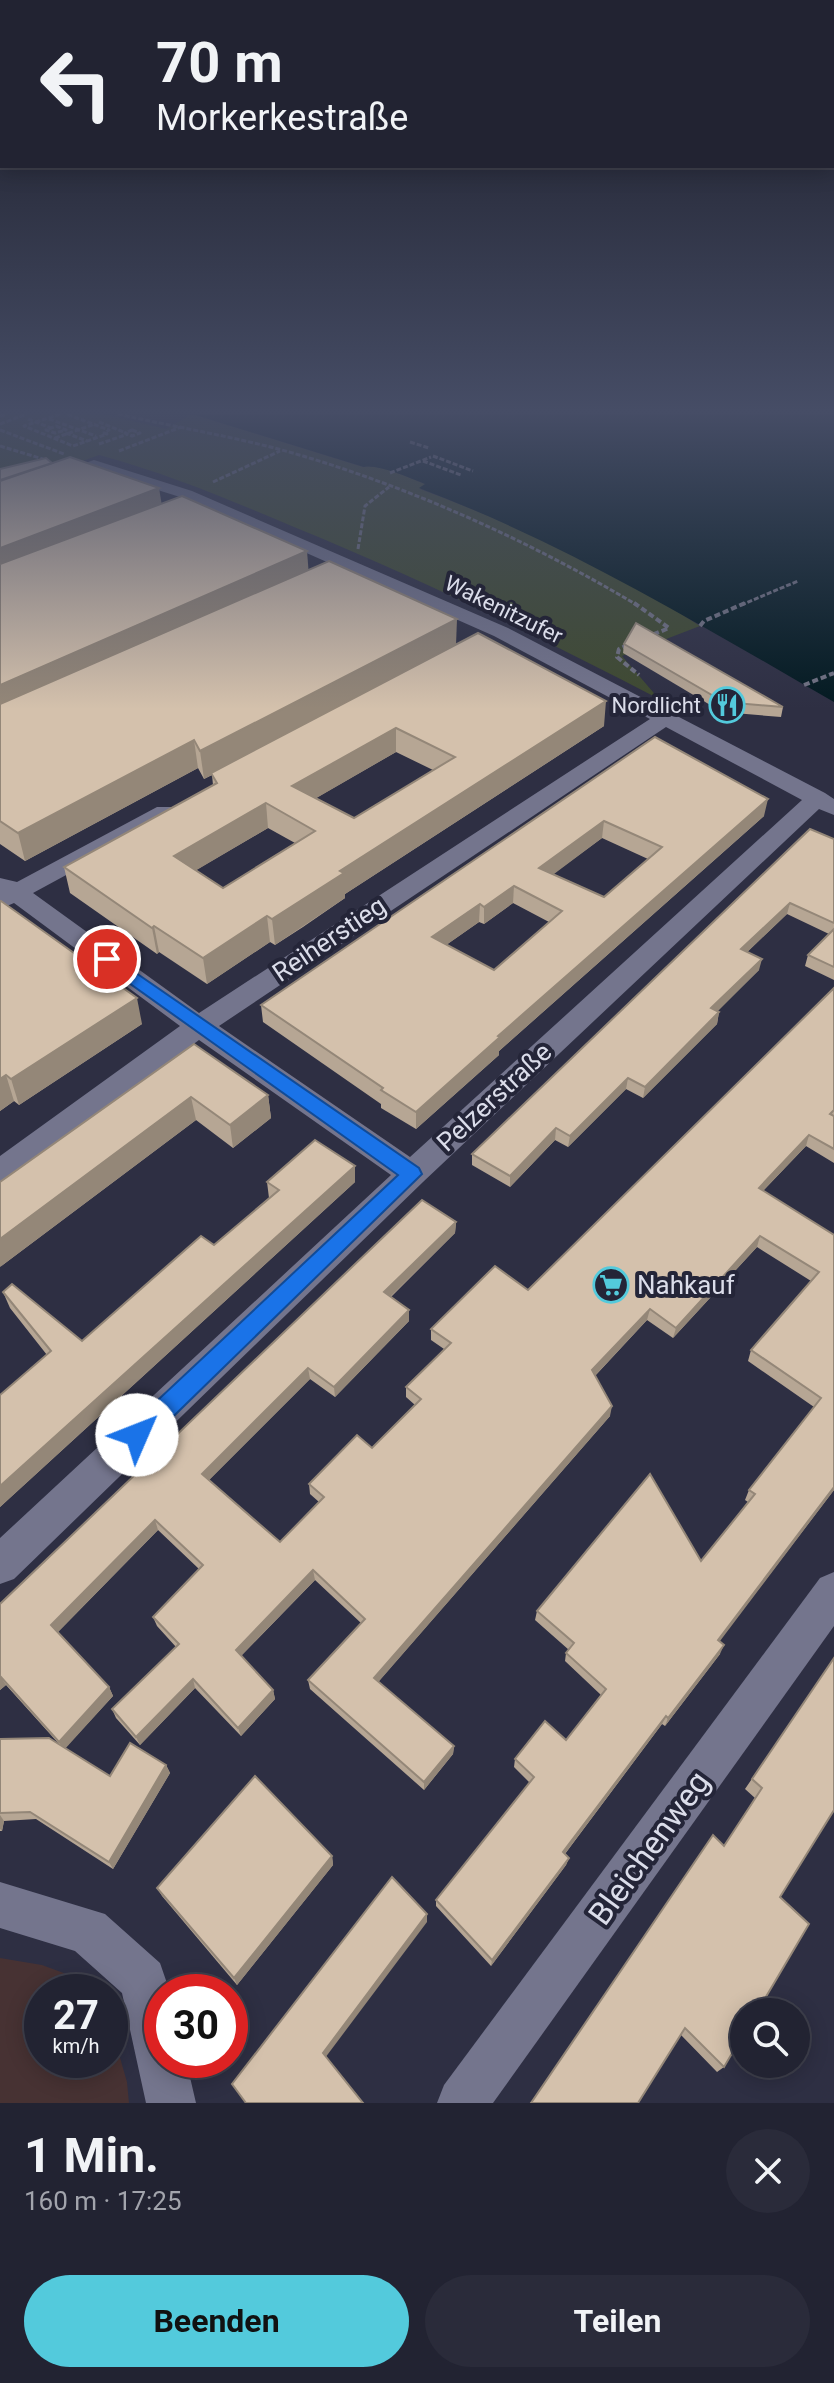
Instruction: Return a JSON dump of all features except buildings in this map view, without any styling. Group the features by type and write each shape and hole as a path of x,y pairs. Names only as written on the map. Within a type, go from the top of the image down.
{"street":[{"name":"Wakenitzufer","path":"232,512 501,632 662,709 825,803"},
{"path":"325,577 354,565"},
{"path":"473,646 501,632"},
{"name":"Reiherstieg","path":"0,1172 199,1026 662,709"},
{"path":"186,801 5,892 412,1174"},
{"name":"Pelzerstraße","path":"0,1565 412,1174 825,803"},
{"name":"Bleichenweg","path":"462,2103 834,1592"},
{"path":"0,1905 88,1931 143,1980 171,2103"}],"path":[{"path":"354,565 362,537 364,512"},
{"path":"451,512 509,537 590,579 669,628 644,639"},
{"path":"700,626 704,621 798,581"},
{"path":"632,644 619,649 617,657 662,709"},
{"path":"804,685 834,673"}],"shaded area":[{"path":"0,1958 42,1965 66,1974 24,1974 24,2078 126,2078 129,2103 0,2103"}],"green space":[{"path":"259,512 478,512 564,550 634,586 700,626 622,656 659,699 433,587"}],"water":[{"path":"478,512 834,512 834,702 682,615"}],"place":[{"name":"Nordlicht","path":"727,705"},
{"name":"Nahkauf","path":"611,1285"}],"route":[{"path":"107,959 412,1174 137,1435"}]}
